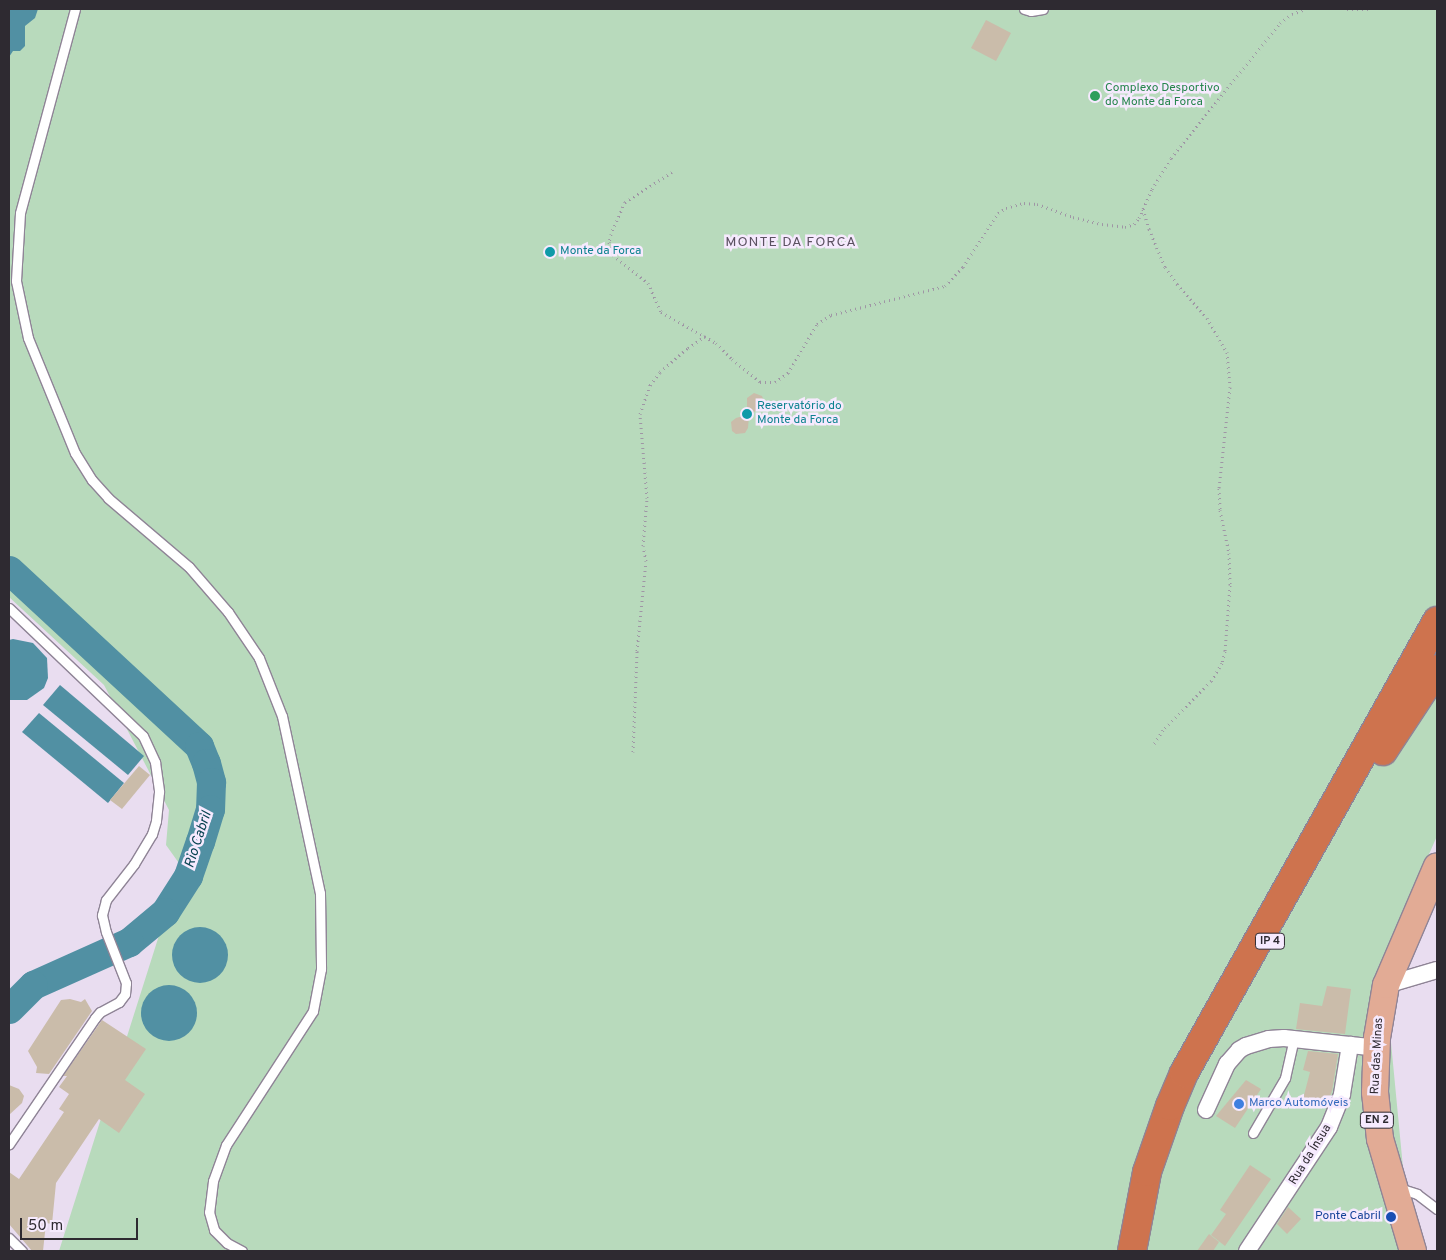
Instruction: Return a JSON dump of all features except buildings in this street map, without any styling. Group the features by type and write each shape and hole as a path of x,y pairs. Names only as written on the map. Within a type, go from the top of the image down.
{"highway":[{"name":"IP 4","path":"1132,1251 1147,1172 1170,1106 1184,1073 1437,621"},
{"name":"IP 4","path":"1142,1251 1159,1174 1171,1134 1206,1056 1437,646"},
{"path":"1346,807 1437,669"}],"main road":[{"name":"Rua das Minas","path":"1413,1251 1383,1153 1377,1122 1375,1092 1376,1048 1386,986 1437,866"}],"street":[{"path":"1386,986 1437,970"},
{"path":"1206,1110 1227,1064 1238,1050 1264,1040 1294,1038 1376,1048"},
{"name":"Rua da Ínsua","path":"1247,1251 1329,1127 1342,1094 1350,1045"}],"lane":[{"path":"75,9 20,213 16,281 28,338 75,453 92,480 108,498 189,567 228,612 259,658 282,716 319,886 322,962 313,1011 226,1145 213,1181 209,1212 214,1230 227,1243 242,1251"},
{"path":"1024,9 1031,11 1043,9"},
{"path":"9,608 138,730 147,742 155,762 159,792 156,821 142,852 106,900 102,915 106,932 127,986 124,997 98,1014 9,1144"},
{"path":"1253,1133 1285,1078 1294,1038"},
{"path":"1393,1187 1417,1194 1437,1210"},
{"path":"9,1238 22,1251"}],"path":[{"path":"672,172 626,202 611,234 610,248 618,260 648,283 661,312 705,336 760,382 775,382 788,373 817,324 831,315 945,286 963,267 998,213 1006,208 1019,204 1037,204 1073,217 1125,227 1134,224 1171,158 1280,23 1292,14 1305,9"},
{"path":"1347,9 1371,9"},
{"path":"1143,208 1149,229 1166,267 1177,284 1207,318 1227,352 1230,386 1219,488 1220,510 1229,553 1230,577 1225,651 1222,663 1211,681 1163,730 1152,747"},
{"path":"633,752 637,651 646,561 643,546 647,498 640,414 650,385 660,372 705,336"}],"green space":[{"path":"9,9 1437,9 1437,836 1383,959 1411,1251 59,1251 181,866 166,845 169,810 104,685 9,597"}],"water":[{"path":"9,9 38,9 35,18 25,26 25,46 20,51 13,51 9,57"},
{"path":"9,640 33,643 47,658 48,678 44,688 27,700 9,700"},
{"path":"60,685 144,756 128,775 43,705"},
{"path":"39,713 124,783 108,803 22,732"},
{"path":"200,927 211,929 220,935 226,944 228,955 226,966 220,975 211,981 200,983 189,981 180,975 174,966 172,955 174,944 180,935 189,929"},
{"path":"163,985 175,985 189,993 197,1007 195,1024 189,1033 175,1041 163,1041 153,1036 146,1029 141,1019 141,1007 146,997 153,990"}],"waterway":[{"name":"Rio Cabril","path":"9,570 199,746 211,782 210,809 188,876 165,912 129,942 33,985 9,1009"}],"place":[{"name":"Complexo Desportivo do Monte da Forca","path":"1095,96"},
{"name":"Monte da Forca","path":"550,252"},
{"name":"Reservatório do Monte da Forca","path":"747,414"},
{"name":"Marco Automóveis","path":"1239,1104"},
{"name":"Ponte Cabril","path":"1391,1217"}],"district":[{"name":"MONTE DA FORCA","path":"791,243"}]}
